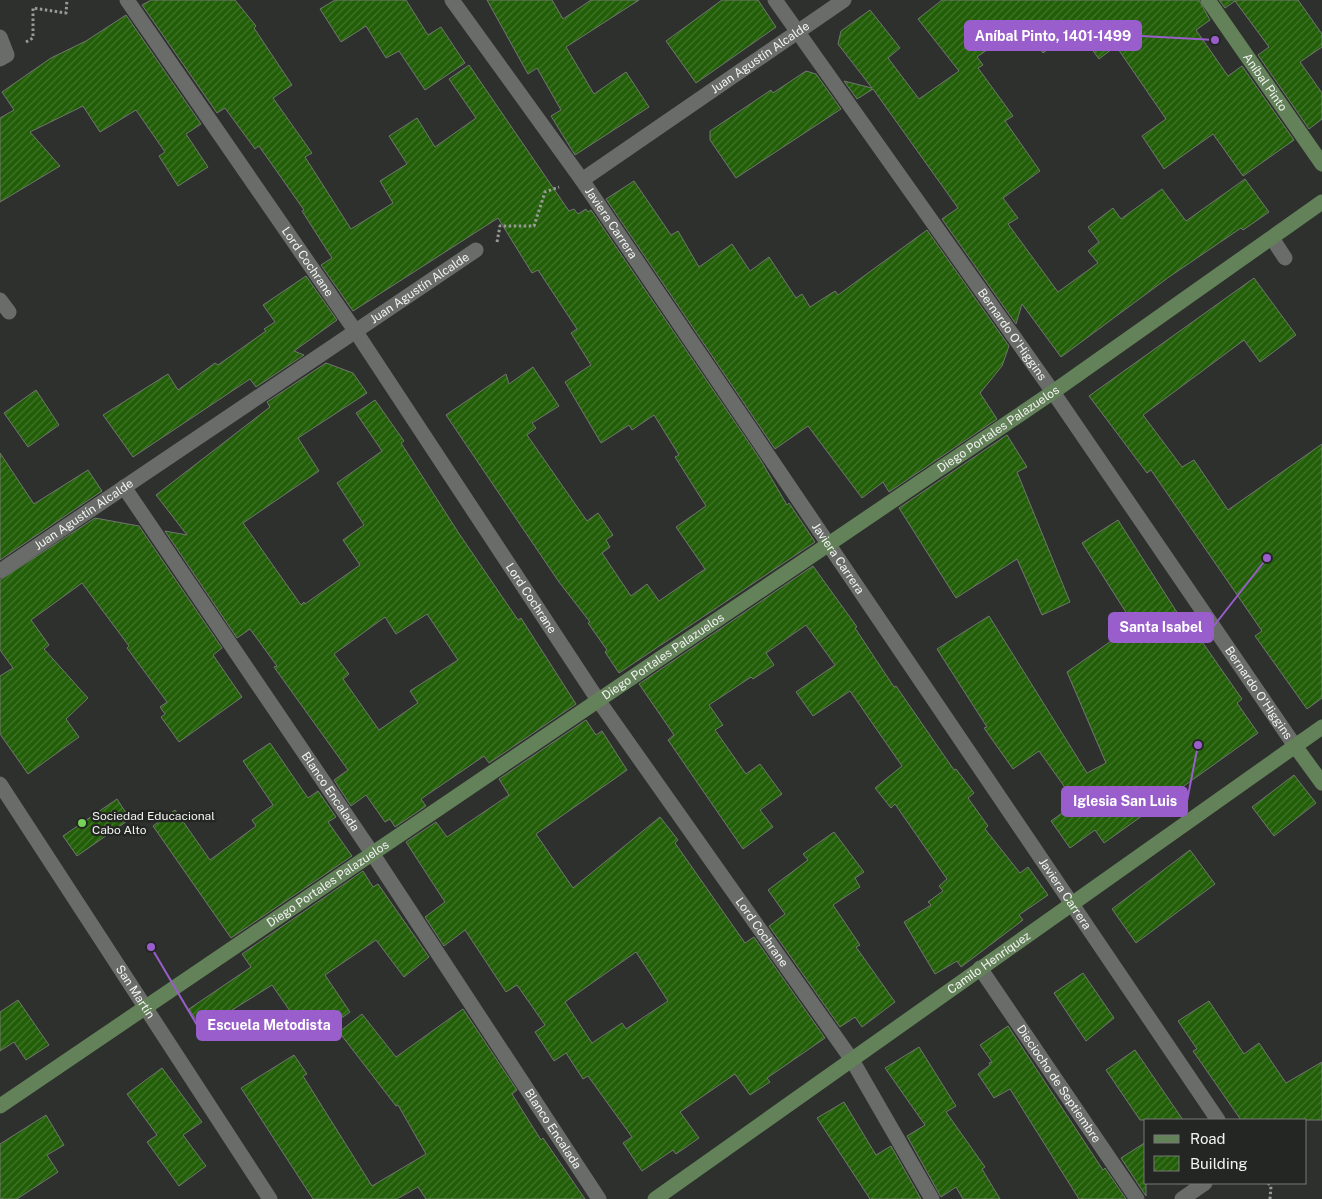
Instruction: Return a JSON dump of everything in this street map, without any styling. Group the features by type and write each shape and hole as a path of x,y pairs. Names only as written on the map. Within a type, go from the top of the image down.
{"street":[{"name":"Lord Cochrane","path":"127,0 356,332 598,700 852,1060 932,1199"},
{"name":"Javiera Carrera","path":"452,0 582,180 1217,1119"},
{"name":"Bernardo O'Higgins","path":"775,0 1053,392 1295,746"},
{"name":"Juan Agustín Alcalde","path":"582,180 844,0"},
{"name":"Aníbal Pinto","path":"1208,0 1322,164"},
{"path":"0,37 3,57"},
{"name":"Diego Portales Palazuelos","path":"0,1106 1053,392 1322,202"},
{"path":"1272,238 1286,258"},
{"name":"Juan Agustín Alcalde","path":"0,571 476,250"},
{"path":"0,300 9,312"},
{"name":"Blanco Encalada","path":"124,487 372,853 599,1199"},
{"name":"Camilo Henríquez","path":"656,1199 1322,727"},
{"path":"1295,746 1322,783"},
{"name":"San Martín","path":"0,784 270,1199"},
{"name":"Dieciocho de Septiembre","path":"980,968 1137,1199"},
{"path":"1182,1199 1204,1184"}],"path":[{"path":"3,57 33,38 33,8 66,13 66,0"},
{"name":"Juan Agustín Alcalde","path":"476,250 496,248 500,226 534,226 545,192 582,180"},
{"path":"1269,1184 1271,1186 1270,1199"}],"building":[{"path":"151,0 235,0 256,26 254,28 292,85 273,98 312,153 305,157 351,229 393,203 380,181 407,164 389,136 417,118 435,147 476,118 449,79 469,65 569,211 574,209 578,214 586,209 588,212 591,210 760,459 787,505 789,503 815,542 619,673 605,652 607,650 588,623 590,622 559,582 446,415 506,374 509,384 533,367 559,406 532,423 536,428 527,435 587,521 598,513 613,535 606,540 610,547 602,553 631,596 647,584 659,601 705,569 676,527 706,506 675,457 679,455 654,415 632,430 629,425 601,443 565,382 591,365 571,333 577,329 538,270 532,273 498,218 353,311 321,265 332,258 302,211 304,210 259,146 255,149 225,108 217,113 142,5"},
{"path":"335,0 406,0 428,35 441,27 465,63 425,90 399,51 386,58 366,26 341,42 320,9"},
{"path":"487,0 552,0 563,19 591,0 639,0 566,47 594,94 626,72 649,107 575,155 551,116 561,110 537,68 528,74"},
{"path":"722,0 758,0 776,27 696,83 666,41"},
{"path":"942,0 1199,0 1210,20 1196,30 1228,76 1242,66 1294,140 1243,176 1213,134 1164,169 1142,136 1166,119 1116,46 1099,59 1077,29 1043,53 1022,25 977,57 983,65 978,68 1013,116 1005,121 1040,171 1003,198 1018,218 1008,224 1058,292 1098,263 1088,251 1099,242 1088,227 1113,208 1121,219 1162,189 1186,221 1245,179 1269,212 1243,230 1241,228 1169,277 1061,357 1022,304 1016,324 942,219 958,208 873,89 857,99 844,81 872,88 838,44 841,31 870,10 900,48 888,58 919,99 959,71 918,19"},
{"path":"1219,0 1298,0 1322,34 1322,47 1300,62 1322,93 1322,119 1309,129 1258,55 1269,47 1235,1 1225,8"},
{"path":"126,15 201,124 186,134 208,167 178,186 159,156 165,152 136,110 100,132 83,106 30,132 60,166 0,202 0,118 14,110 2,92 51,58 86,41"},
{"path":"806,71 816,74 841,109 736,178 710,140 710,131 771,90 773,93"},
{"path":"634,181 671,235 678,231 699,267 732,244 750,271 769,257 796,298 802,294 810,307 835,291 838,295 927,230 1009,346 1002,366 980,393 997,419 889,492 883,482 862,498 808,426 775,449 606,199"},
{"path":"306,276 337,320 294,351 304,355 256,387 250,379 133,457 103,415 168,374 178,390 215,363 218,365 266,331 264,329 275,322 263,305"},
{"path":"1254,278 1296,335 1260,362 1244,340 1143,415 1182,467 1194,460 1228,510 1322,444 1322,698 1307,709 1255,636 1262,631 1151,470 1147,473 1089,396"},
{"path":"326,363 353,373 367,393 298,438 319,471 243,523 301,605 360,565 343,540 364,525 337,483 382,451 356,413 375,400 404,441 401,443 458,532 518,620 521,618 576,704 489,763 484,756 421,799 426,806 395,827 390,819 385,822 366,795 351,806 334,780 348,770 274,667 277,666 250,629 237,638 165,531 187,535 156,495 270,407 267,402","holes":["427,614 458,660 410,691 418,703 379,730 343,679 349,674 334,654 385,617 396,634"]},
{"path":"36,390 59,425 28,447 4,413"},
{"path":"1007,435 1027,467 1017,472 1070,602 1042,615 1017,559 956,598 899,508"},
{"path":"0,453 34,504 88,470 102,491 0,560"},
{"path":"95,518 139,526 222,648 213,655 242,697 179,742 161,717 165,714 160,707 167,702 127,648 129,646 82,583 31,620 49,645 44,649 88,698 66,719 79,737 28,774 0,734 0,676 13,668 0,650 0,580"},
{"path":"1118,520 1187,628 1191,626 1242,699 1237,703 1258,733 1104,843 1095,830 1070,848 1051,821 1076,803 1039,751 1013,769 984,728 987,727 937,649 989,616 1087,773 1106,763 1067,672 1134,625 1082,543"},
{"path":"813,566 857,627 855,628 894,687 896,686 954,770 956,769 974,793 968,798 988,826 985,829 1020,873 1028,867 1048,895 1019,915 1023,920 961,967 957,961 935,974 904,922 931,905 928,902 943,891 939,886 947,879 895,804 891,808 875,788 902,766 850,691 813,716 796,692 835,665 806,625 766,653 774,665 753,679 751,677 709,705 723,725 715,730 746,774 760,764 782,794 760,810 773,827 743,849 668,740 674,735 639,684"},
{"path":"586,720 596,735 602,731 627,770 536,834 573,888 660,817 678,840 675,843 745,943 754,937 825,1038 767,1078 770,1082 750,1095 735,1074 680,1112 699,1138 676,1154 673,1150 642,1171 623,1143 632,1137 588,1076 583,1079 566,1053 554,1061 535,1032 545,1025 517,985 506,992 465,930 444,946 425,917 445,902 406,842 436,822 447,837 509,795 499,779","holes":["636,952 668,1001 626,1029 622,1023 592,1043 565,1002"]},
{"path":"270,743 308,798 318,791 336,817 328,822 352,856 231,938 153,826 175,810 210,860 256,826 252,820 273,805 243,761"},
{"path":"1294,775 1316,803 1274,836 1252,807"},
{"path":"117,799 130,819 77,856 63,836"},
{"path":"834,832 864,872 855,878 860,887 833,905 860,945 856,947 895,1002 862,1027 855,1017 840,1027 769,926 785,914 768,890 808,860 803,854"},
{"path":"1190,850 1215,884 1136,943 1112,909"},
{"path":"363,871 373,887 378,884 429,957 404,977 376,940 325,975 350,1012 310,1040 272,985 202,1029 189,1009 251,967 242,954"},
{"path":"1083,973 1114,1018 1086,1041 1054,993"},
{"path":"18,1000 49,1045 26,1060 14,1042 0,1051 0,1012"},
{"path":"1209,1001 1244,1054 1259,1043 1286,1083 1322,1062 1322,1120 1240,1119 1193,1051 1197,1049 1178,1021"},
{"path":"463,1009 517,1090 512,1094 541,1140 543,1138 585,1199 426,1199 418,1187 397,1199 313,1199 241,1088 294,1055 307,1074 303,1076 372,1186 426,1154 398,1105 396,1106 339,1032 362,1014 396,1057"},
{"path":"1008,1026 1103,1170 1105,1168 1126,1199 1079,1199 1010,1089 994,1098 978,1074 992,1062 980,1045"},
{"path":"919,1047 956,1106 946,1112 985,1167 982,1169 1000,1199 963,1199 956,1187 941,1197 907,1136 925,1125 885,1068"},
{"path":"1135,1050 1182,1119 1140,1120 1106,1070"},
{"path":"162,1068 202,1122 183,1135 206,1166 179,1186 147,1142 157,1135 127,1094"},
{"path":"844,1102 876,1155 891,1146 921,1199 870,1199 817,1118"},
{"path":"46,1115 64,1145 47,1155 58,1172 17,1199 0,1199 0,1144"},
{"path":"1144,1143 1144,1184 1146,1184 1146,1196 1121,1158"}],"place":[{"name":"Aníbal Pinto, 1401-1499","path":"1215,40"},
{"name":"Santa Isabel","path":"1267,558"},
{"name":"Iglesia San Luis","path":"1198,745"},
{"name":"Sociedad Educacional Cabo Alto","path":"82,823"},
{"name":"Escuela Metodista","path":"151,947"}]}
